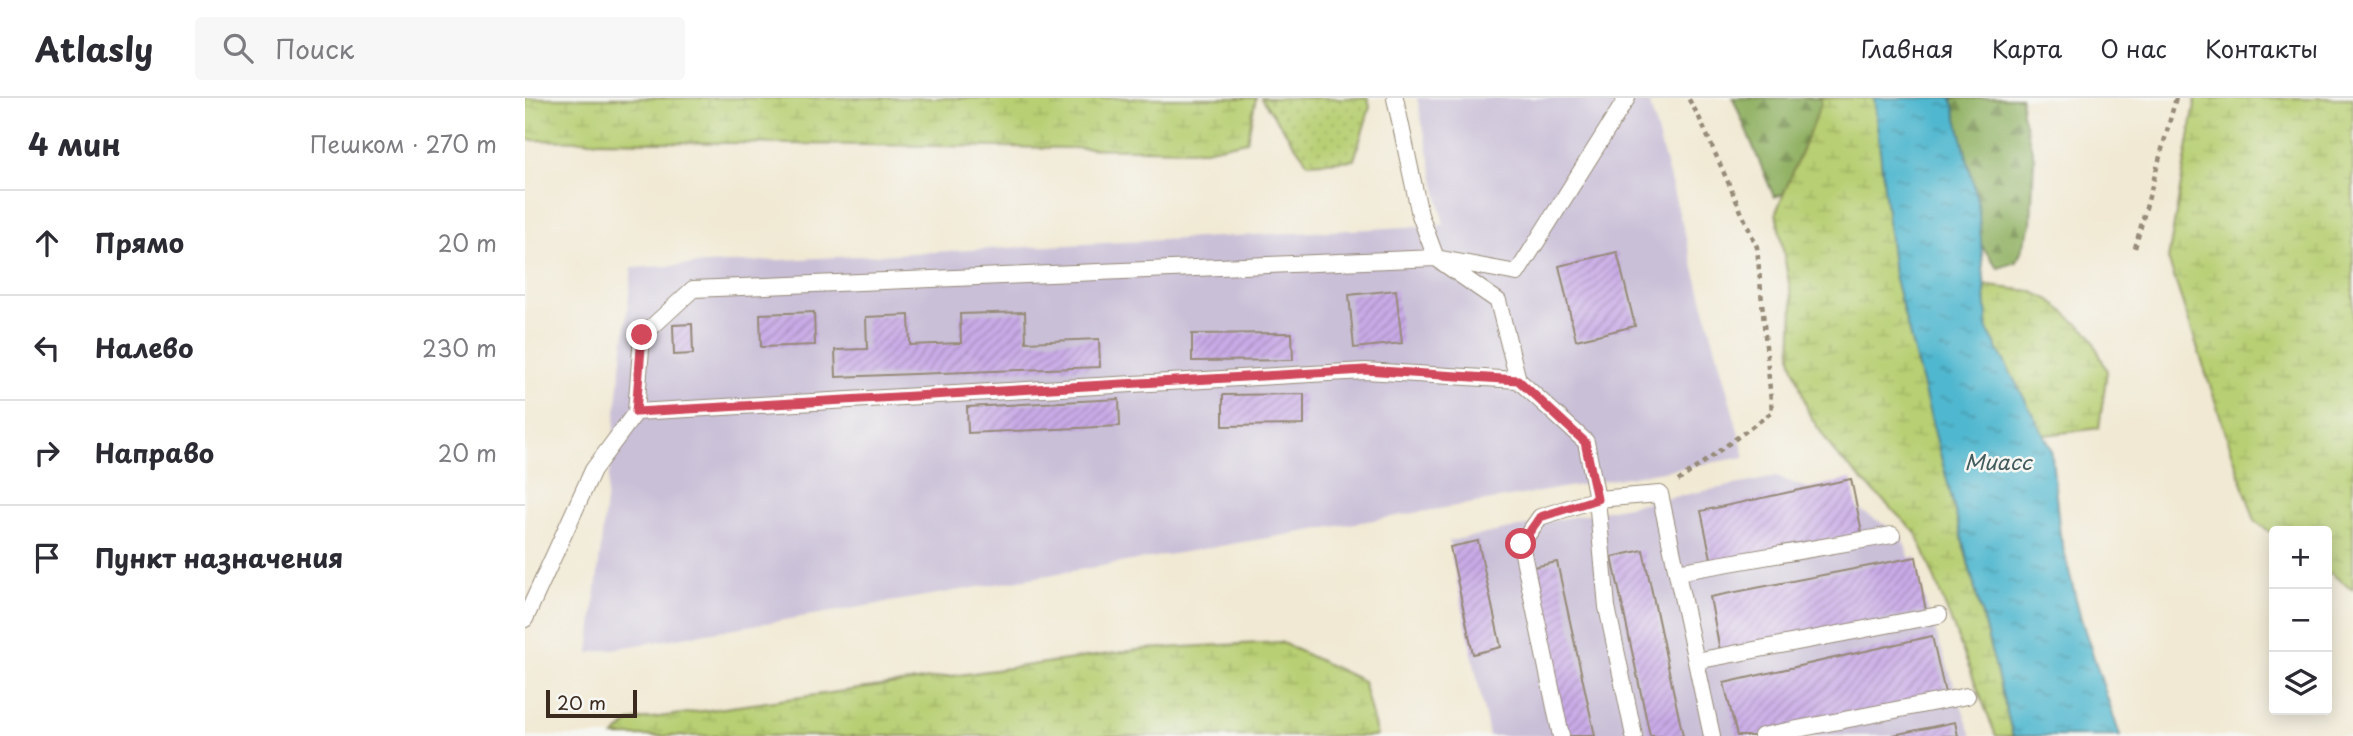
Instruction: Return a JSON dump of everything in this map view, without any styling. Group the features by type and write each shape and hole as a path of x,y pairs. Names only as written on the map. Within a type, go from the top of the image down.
{"lane":[{"path":"1395,98 1420,215 1437,258 1498,301 1518,380 1585,442 1597,499 1607,607 1634,736"},
{"path":"525,619 593,470 636,412 642,335 693,289 1437,258 1517,273 1627,98"},
{"path":"636,412 1365,370 1518,380"},
{"path":"1561,736 1521,544 1540,517 1597,499 1660,494 1712,736"},
{"path":"1677,572 1892,535"},
{"path":"1696,661 1939,615"},
{"path":"1762,736 1967,696"}],"path":[{"path":"1660,494 1772,412 1757,247 1688,98"},
{"path":"2135,248 2176,98"}],"shaded area":[{"path":"1417,98 1648,98 1745,457 589,653 632,268 1444,225"},
{"path":"1776,477 1844,501 1901,534 1972,736 1489,736 1449,541"}],"green space":[{"path":"525,98 1256,98 1247,141 1205,150 525,140"},
{"path":"1261,98 1368,98 1370,107 1354,160 1308,163"},
{"path":"1733,98 1845,98 1848,172 1774,197"},
{"path":"1821,98 1875,98 1894,275 2031,291 2050,300 2090,334 2107,371 2099,428 2014,439 1951,496 2013,736 1996,736 1917,534 1835,453 1809,414 1791,358 1793,304 1776,212 1821,104"},
{"path":"1944,98 2021,98 2022,113 2034,157 2031,225 2017,262 1998,268 1965,223"},
{"path":"2196,98 2353,98 2353,589 2332,574 2332,526 2269,526 2269,531 2255,521 2168,259"},
{"path":"1280,642 1363,681 1377,736 614,736 631,721 1145,649"}],"water":[{"name":"Миасс","path":"1874,98 1952,98 1978,202 1988,331 2051,448 2060,535 2081,619 2120,736 2013,736 1894,275"}],"building":[{"path":"1617,252 1635,326 1576,340 1559,266"},
{"path":"1396,290 1402,343 1354,348 1349,295"},
{"path":"814,312 815,345 761,347 760,314"},
{"path":"1025,312 1026,342 1099,339 1100,367 836,377 835,350 867,349 866,317 909,315 910,345 961,343 960,314"},
{"path":"692,324 693,354 674,355 673,325"},
{"path":"1292,333 1293,360 1192,361 1192,334"},
{"path":"1304,394 1304,425 1223,426 1223,395"},
{"path":"1119,399 1120,426 968,433 967,407"},
{"path":"1851,479 1862,532 1712,563 1701,511"},
{"path":"1478,541 1501,647 1473,654 1450,547"},
{"path":"1643,550 1683,736 1650,736 1612,557"},
{"path":"1916,557 1926,611 1720,651 1710,597"},
{"path":"1557,562 1595,736 1566,736 1529,568"},
{"path":"1932,636 1945,693 1756,736 1737,736 1724,683"},
{"path":"1955,722 1958,736 1893,736 1893,735"}],"route":[{"path":"642,335 636,412 1365,370 1518,380 1585,442 1597,499 1540,517 1521,544"}]}
